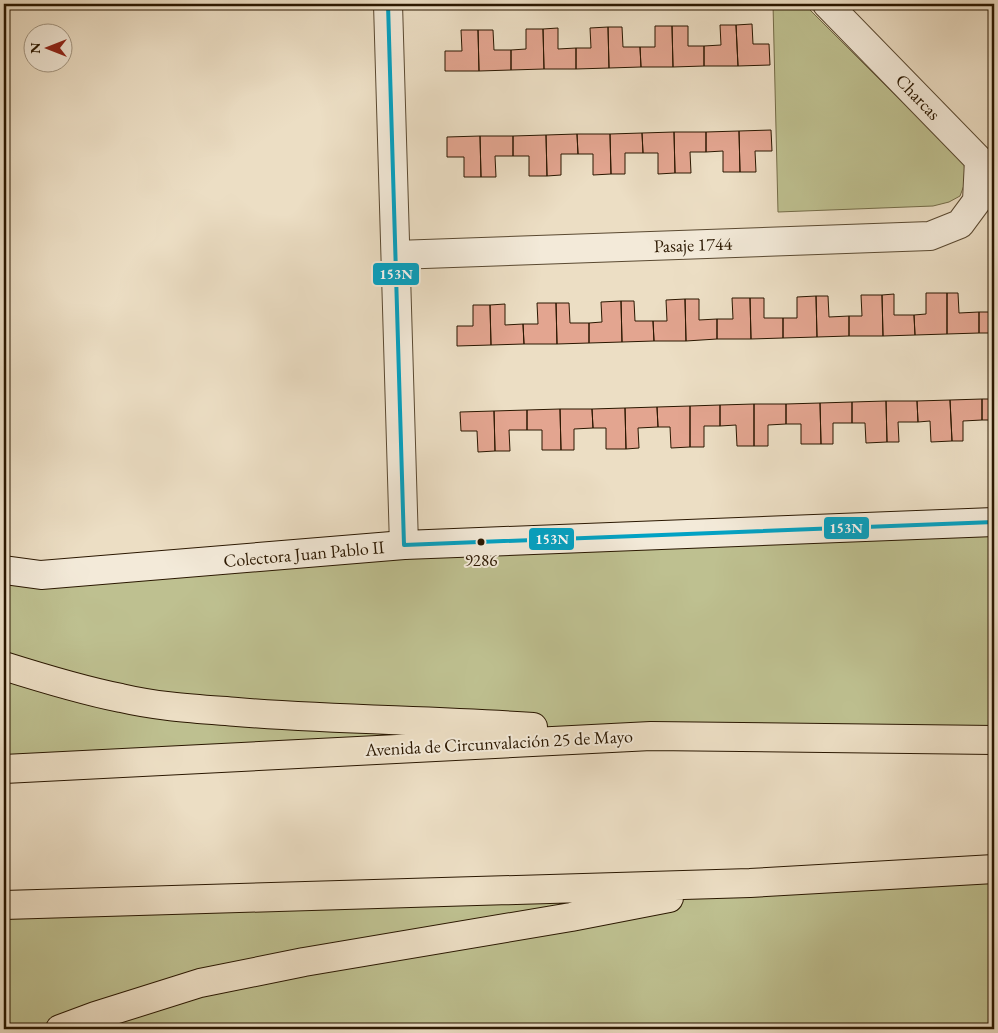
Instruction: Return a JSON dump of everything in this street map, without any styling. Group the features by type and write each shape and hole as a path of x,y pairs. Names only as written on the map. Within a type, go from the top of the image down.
{"highway":[{"path":"4,666 52,681 122,699 190,708 281,716 466,722 651,736"},
{"name":"Avenida de Circunvalación 25 de Mayo","path":"4,769 651,736 994,740"},
{"path":"4,905 750,883 994,869"},
{"path":"60,1029 200,983 304,962 571,917 750,883"}],"street":[{"path":"388,4 404,545"},
{"name":"Charcas","path":"827,4 979,160 978,201"},
{"name":"Pasaje 1744","path":"396,255 930,236 960,224 978,201"},
{"name":"Colectora Juan Pablo II","path":"4,570 41,576 404,545 994,522"}],"green space":[{"path":"773,4 804,4 964,164 966,180 960,196 949,202 933,206 778,212"},
{"path":"994,522 994,740 651,736 4,769 4,570"},
{"path":"994,869 994,1029 4,1029 4,905"}],"building":[{"path":"752,24 753,44 769,44 770,65 738,66 736,25"},
{"path":"720,25 736,25 738,66 704,66 704,46 721,45"},
{"path":"655,26 672,26 673,67 641,67 640,47 655,47"},
{"path":"672,26 688,26 688,46 704,46 704,66 673,67"},
{"path":"608,27 622,27 623,47 640,47 641,67 609,68"},
{"path":"608,27 609,68 576,69 576,48 591,48 590,28"},
{"path":"558,28 558,49 576,48 576,69 544,69 543,29"},
{"path":"526,29 543,29 544,69 511,70 511,50 526,49"},
{"path":"461,30 478,30 479,71 445,71 445,51 462,51"},
{"path":"478,30 493,30 494,50 511,50 511,70 479,71"},
{"path":"771,130 772,151 755,151 756,172 740,172 739,131"},
{"path":"739,131 740,172 723,172 723,151 706,152 706,132"},
{"path":"674,132 706,132 706,152 690,152 691,173 675,173"},
{"path":"674,132 675,173 658,174 658,153 643,153 642,133"},
{"path":"642,133 643,153 625,153 625,174 611,174 610,134"},
{"path":"577,134 610,134 611,174 593,175 593,154 578,154"},
{"path":"577,134 578,154 561,154 561,175 547,176 546,135"},
{"path":"546,135 547,176 529,176 529,156 513,156 513,136"},
{"path":"480,136 513,136 513,156 495,156 496,177 481,177"},
{"path":"480,136 481,177 464,177 464,157 447,157 447,137"},
{"path":"990,292 994,292 994,333 979,333 979,312 991,312"},
{"path":"926,293 947,293 947,334 915,335 914,315 926,314"},
{"path":"947,293 958,293 959,313 979,312 979,333 947,334"},
{"path":"894,294 894,315 914,315 915,335 883,336 882,295"},
{"path":"861,295 882,295 883,336 849,336 849,316 862,316"},
{"path":"816,296 817,337 783,338 783,318 797,318 797,297"},
{"path":"816,296 828,296 829,317 849,316 849,336 817,337"},
{"path":"732,298 750,298 751,339 717,339 717,319 733,319"},
{"path":"750,298 764,298 764,318 783,318 783,338 751,339"},
{"path":"685,299 699,299 699,320 717,319 717,339 686,341"},
{"path":"685,299 686,341 654,341 653,321 667,321 666,300"},
{"path":"621,301 622,342 589,343 589,323 602,322 601,302"},
{"path":"621,301 634,301 635,321 653,321 654,341 622,342"},
{"path":"537,303 556,303 557,344 524,344 523,324 538,324"},
{"path":"556,303 569,303 570,323 589,323 589,343 557,344"},
{"path":"505,304 505,325 523,324 524,344 491,345 490,305"},
{"path":"473,305 490,305 491,345 457,346 457,326 473,326"},
{"path":"982,399 994,399 994,420 982,420"},
{"path":"982,399 982,420 963,421 963,441 952,441 950,400"},
{"path":"950,400 952,441 931,442 930,421 918,422 917,401"},
{"path":"886,401 917,401 918,422 898,422 899,442 887,442"},
{"path":"886,401 887,442 866,443 865,423 852,423 852,402"},
{"path":"852,402 852,423 833,423 833,444 821,444 820,403"},
{"path":"820,403 821,444 801,444 801,424 786,424 786,404"},
{"path":"754,404 786,404 786,424 768,425 768,446 754,446"},
{"path":"754,404 754,446 737,446 736,425 720,426 720,405"},
{"path":"720,405 720,426 704,426 704,447 690,447 690,406"},
{"path":"690,406 690,447 671,448 670,427 658,427 657,407"},
{"path":"657,407 658,427 638,428 639,448 626,449 625,408"},
{"path":"625,408 626,449 606,449 606,428 593,428 592,409"},
{"path":"560,409 592,409 593,428 574,429 574,450 561,450"},
{"path":"560,409 561,450 542,450 542,430 527,430 527,410"},
{"path":"527,410 527,430 509,430 510,451 495,451 494,411"},
{"path":"494,411 495,451 478,452 477,431 461,431 460,412"}],"transit line":[{"name":"153N","path":"388,4 404,545"},
{"name":"153N","path":"404,545 994,522"}],"place":[{"name":"9286","path":"481,542"}]}
